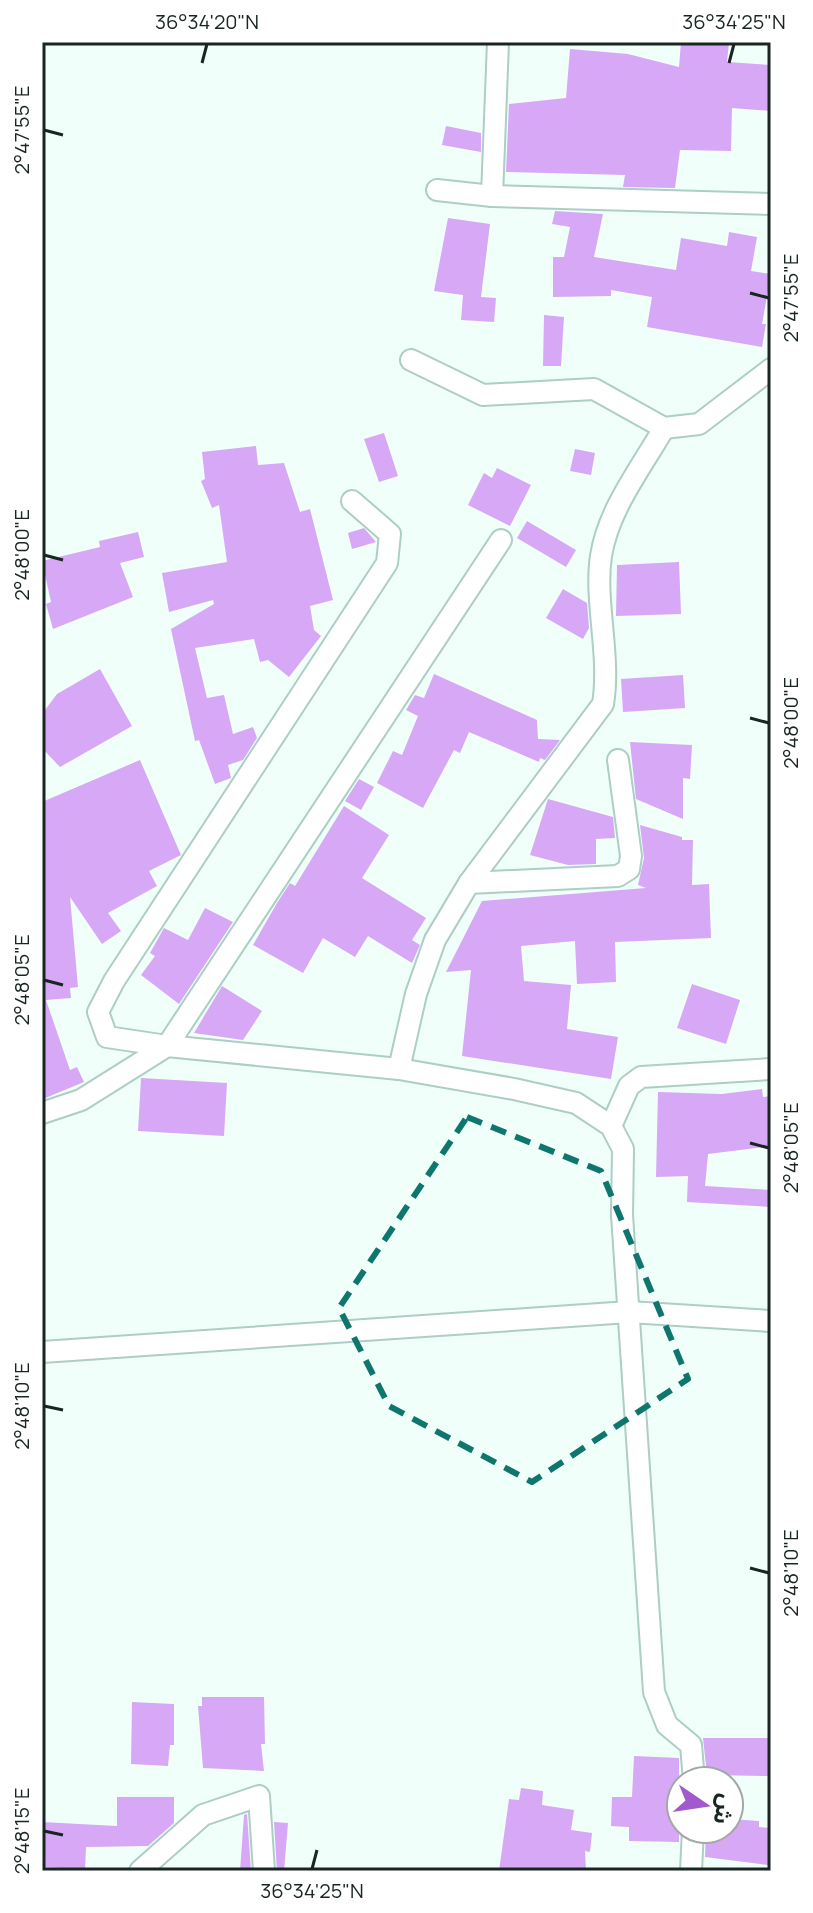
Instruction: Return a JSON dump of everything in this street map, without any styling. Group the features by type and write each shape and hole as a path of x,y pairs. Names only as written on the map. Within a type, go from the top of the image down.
{"street":[{"path":"492,196 498,42"},
{"path":"437,190 492,196 771,204"},
{"path":"411,360 483,395 594,389 664,428 699,424 771,369"},
{"path":"399,1069 416,994 435,940 469,883 603,704 607,681 600,558 609,524 664,428"},
{"path":"352,501 390,534 387,563 114,981 98,1012 107,1037 167,1046 399,1069 576,1103 611,1126 623,1149 622,1215 654,1692 667,1725 691,1745 693,1765"},
{"path":"42,1113 81,1100 167,1046 501,540"},
{"path":"469,883 618,876 629,869 631,856 618,760"},
{"path":"611,1126 629,1086 641,1077 771,1069"},
{"path":"42,1352 629,1312 771,1321"},
{"path":"140,1871 203,1815 259,1796 264,1871"},
{"path":"691,1871 692,1845"}],"highlighted area":[{"path":"467,1117 601,1171 688,1379 532,1482 389,1406 339,1308"}],"building":[{"path":"681,42 729,42 727,62 771,65 771,111 732,108 731,151 680,150 675,188 623,187 625,175 506,172 509,104 566,98 570,49 628,54 679,67"},
{"path":"446,126 481,133 481,152 442,145"},
{"path":"555,211 603,214 594,257 676,270 681,238 727,246 729,232 757,237 751,271 771,274 762,324 766,324 762,347 647,327 652,297 611,290 611,296 553,297 553,257 564,257 570,227 552,224"},
{"path":"448,218 490,224 481,297 496,298 494,322 461,320 463,295 434,291"},
{"path":"544,315 564,317 561,366 543,366"},
{"path":"384,433 398,476 379,482 364,439"},
{"path":"256,446 258,465 284,463 300,512 310,509 333,600 310,606 314,630 321,636 289,677 268,660 260,662 254,639 195,648 207,698 224,695 233,734 253,727 257,738 243,760 228,765 231,778 215,784 199,740 195,741 171,629 214,604 213,600 169,612 162,573 227,562 219,505 212,508 201,481 205,479 202,452"},
{"path":"575,449 595,453 591,475 570,471"},
{"path":"497,468 531,485 510,526 468,505 484,473 492,478"},
{"path":"527,521 576,550 566,567 517,538"},
{"path":"364,528 376,542 352,549 348,533"},
{"path":"138,532 144,557 120,563 133,597 53,629 46,604 51,602 42,561 100,547 99,541"},
{"path":"679,562 681,614 616,616 617,565"},
{"path":"563,589 587,603 589,628 583,639 546,618"},
{"path":"100,669 132,726 60,767 42,748 42,714 57,694"},
{"path":"434,674 537,720 538,739 560,740 545,760 540,758 539,762 469,732 460,753 454,750 423,808 377,783 393,751 402,755 418,716 406,710 415,695 424,698"},
{"path":"683,675 685,708 623,712 621,679"},
{"path":"630,742 692,745 690,779 683,778 683,819 636,799"},
{"path":"140,760 181,855 149,871 157,886 108,913 121,931 102,944 70,897 78,987 70,988 71,998 46,1000 70,1070 77,1067 84,1082 43,1099 42,802"},
{"path":"359,779 374,787 361,810 345,801"},
{"path":"548,799 613,817 615,838 596,839 596,864 568,865 530,855"},
{"path":"344,806 389,835 362,878 426,918 412,940 420,945 412,963 368,936 355,957 323,938 303,973 253,945 290,883 295,886"},
{"path":"640,825 682,837 682,840 693,840 692,885 709,884 711,938 615,942 616,982 577,984 575,941 521,946 524,981 571,985 567,1029 618,1037 611,1079 462,1056 471,970 446,972 482,901 646,888 638,885 644,858"},
{"path":"205,908 233,922 179,1004 141,975 155,956 150,953 164,928 188,940"},
{"path":"692,984 740,1000 726,1044 677,1028"},
{"path":"222,986 262,1011 243,1040 194,1033"},
{"path":"141,1078 227,1083 224,1136 138,1131"},
{"path":"762,1089 763,1097 771,1096 771,1146 708,1154 705,1186 771,1190 771,1207 687,1202 688,1176 656,1177 658,1092 722,1094"},
{"path":"202,1697 264,1697 265,1744 261,1744 264,1771 203,1768 198,1706 202,1706"},
{"path":"132,1702 174,1704 174,1745 170,1745 168,1766 131,1764"},
{"path":"703,1738 768,1738 768,1776 745,1776 745,1765 706,1765"},
{"path":"634,1756 679,1758 679,1765 665,1765 665,1842 629,1841 629,1827 611,1826 612,1797 632,1797"},
{"path":"521,1788 543,1791 542,1805 574,1810 571,1830 592,1833 590,1852 585,1851 586,1871 499,1871 509,1799 519,1800"},
{"path":"117,1797 174,1797 174,1823 148,1846 86,1847 85,1869 42,1867 42,1822 117,1826"},
{"path":"247,1814 251,1871 240,1871 244,1815"},
{"path":"745,1820 759,1821 759,1827 770,1828 768,1865 705,1857 705,1845 745,1845"},
{"path":"274,1822 288,1823 284,1871 277,1871"}]}
